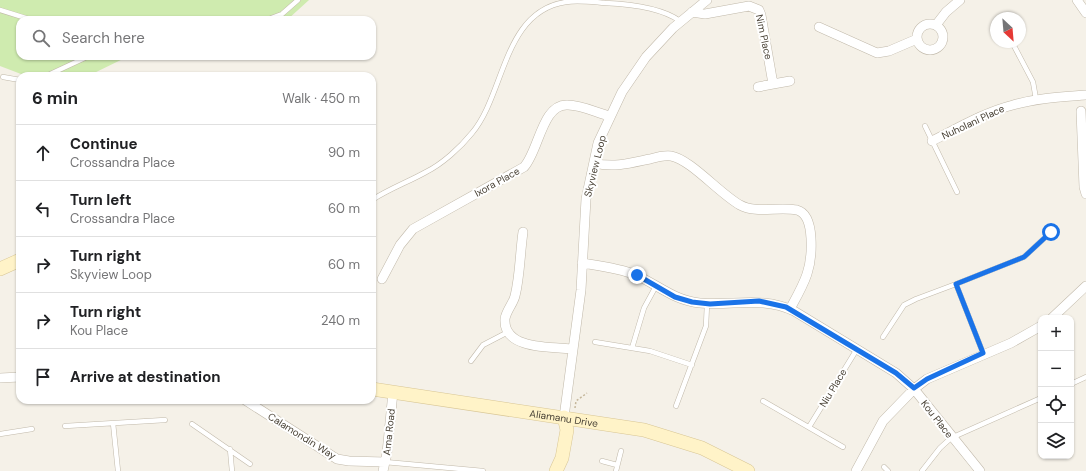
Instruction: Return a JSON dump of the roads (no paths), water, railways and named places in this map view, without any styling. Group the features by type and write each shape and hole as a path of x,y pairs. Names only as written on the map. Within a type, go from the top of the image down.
{"street":[{"name":"Skyview Loop","path":"564,417 581,290 586,199 598,143 622,92 637,68 664,37 707,0"},
{"path":"936,25 946,12 960,0"},
{"path":"1077,0 1086,13"},
{"name":"Nim Place","path":"692,12 705,14 750,6 757,8 761,15 773,84"},
{"path":"930,24 936,25 941,30 943,37 942,43 938,48 932,50 925,50 919,45 917,39 918,31 924,25 930,24"},
{"path":"819,27 877,53 889,51 917,39"},
{"path":"758,86 790,81"},
{"name":"Nuholani Place","path":"932,141 994,111 1036,99 1086,95"},
{"name":"Ixora Place","path":"382,279 400,245 413,229 524,167 532,157 548,117 554,109 563,105 571,105 610,116"},
{"path":"1081,111 1084,187 1086,194"},
{"path":"594,163 607,166 617,166 661,157 675,157 684,161 723,194 741,206 795,210 804,214 809,224 810,261 804,281 790,309"},
{"path":"523,232 516,292 506,318 508,332 520,342 573,349"},
{"path":"0,269 16,262"},
{"name":"Kou Place","path":"582,264 627,272 684,300 707,304 759,301 777,304 790,309 896,373 914,388 951,438 980,471"},
{"path":"1056,315 1084,291"},
{"path":"856,471 883,421 914,388 927,379 983,353 1011,343 1038,328"},
{"path":"0,378 16,377"},
{"name":"Aliamanu Drive","path":"376,389 644,430 702,448 748,471"},
{"name":"Ama Road","path":"384,467 393,392"},
{"name":"Calamondin Way","path":"251,404 337,459 384,467"},
{"path":"556,468 562,458 567,430 564,417"}],"lane":[{"path":"277,16 282,14 298,0"},
{"path":"376,197 385,191 427,172 444,160 471,134 483,118 491,102 504,65 515,42 531,18 545,8 565,2 631,5 673,16 680,22"},
{"path":"0,10 19,16"},
{"path":"1015,48 1033,82 1036,99"},
{"path":"55,72 80,60"},
{"path":"3,77 16,79"},
{"path":"925,126 957,192"},
{"path":"883,337 904,305 1024,257 1051,232"},
{"path":"956,284 983,353"},
{"path":"632,348 644,308 656,286"},
{"path":"676,406 707,322 707,304"},
{"path":"472,361 483,345 508,332"},
{"path":"595,342 650,351 692,365"},
{"name":"Niu Place","path":"809,427 857,349"},
{"path":"1074,383 1086,378"},
{"path":"922,471 940,448 951,438 1038,399"},
{"path":"763,401 843,447"},
{"path":"65,426 165,420"},
{"path":"113,423 118,471"},
{"path":"192,424 250,464"},
{"path":"0,434 32,429"},
{"path":"230,449 232,471"},
{"path":"616,471 621,451"},
{"path":"602,461 617,464"},
{"name":"Calamondin Way","path":"384,467 483,471"},
{"path":"884,467 888,471"}]}
